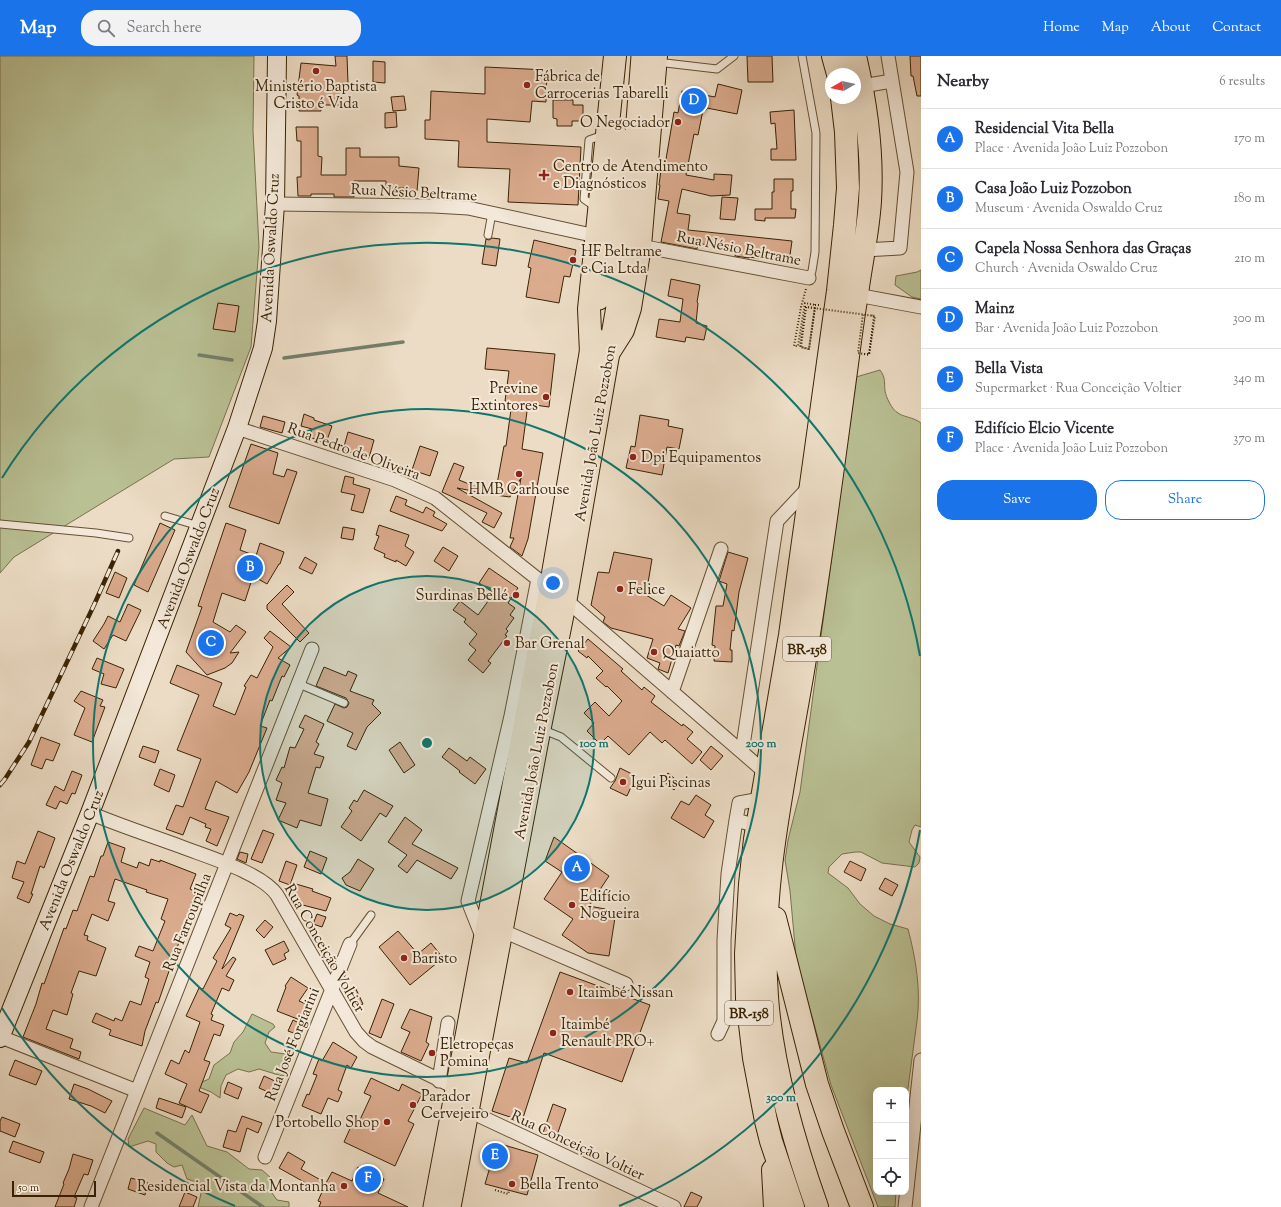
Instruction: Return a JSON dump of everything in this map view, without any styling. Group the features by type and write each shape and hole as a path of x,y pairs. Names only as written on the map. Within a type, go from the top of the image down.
{"highway":[{"path":"615,56 589,309 600,352 623,330 630,308 640,246 651,58"},
{"path":"833,56 836,68"},
{"name":"BR-158","path":"818,1207 787,1112 773,1042 767,998 765,954 769,892 775,840 810,630 856,295 868,227 870,198 867,126 862,86 855,56"},
{"name":"BR-158","path":"793,1207 771,1141 754,1058 747,999 746,938 750,884 757,826 790,635 838,291 845,225 847,172 846,132 843,104"},
{"name":"BR-158","path":"769,892 802,1029 817,1084 862,1207"},
{"name":"BR-158","path":"771,1141 775,1207"}],"main road":[{"name":"Avenida João Luiz Pozzobon","path":"600,352 610,236 615,56"},
{"name":"Avenida João Luiz Pozzobon","path":"434,1207 448,1084 484,942 551,589 600,352 628,238 651,58"},
{"name":"Avenida João Luiz Pozzobon","path":"450,1207 540,729 551,589"}],"street":[{"name":"Avenida Oswaldo Cruz","path":"0,1038 90,814 200,526 237,428 263,348 267,321 275,204 277,56"},
{"path":"864,250 900,248 906,172 888,56"},
{"path":"862,86 892,81"},
{"name":"Rua Nésio Beltrame","path":"275,204 434,206 468,208 596,236"},
{"name":"Rua Nésio Beltrame","path":"640,246 809,278"},
{"path":"856,295 921,307"},
{"name":"Rua Pedro de Oliveira","path":"237,428 395,480 434,498 551,589 766,773"},
{"path":"742,752 777,521 811,485"},
{"path":"672,692 721,549"},
{"name":"Rua Farroupilha","path":"91,1207 312,649"},
{"path":"718,1034 724,1021 724,940 728,874 738,803 761,799"},
{"name":"Rua Conceição Voltier","path":"90,814 228,864 266,883 272,888 356,1032 364,1041 372,1048 448,1084"},
{"path":"736,820 757,826"},
{"path":"502,932 626,984"},
{"name":"Rua José Forgiarini","path":"265,1157 350,944"},
{"path":"448,1023 448,1084"},
{"path":"0,1038 137,1091"},
{"path":"905,1207 921,1060"},
{"name":"Rua Conceição Voltier","path":"469,1112 674,1207"}],"lane":[{"path":"651,58 717,69 734,56"},
{"path":"802,56 816,133 815,252 812,271 809,278"},
{"path":"488,235 492,213"},
{"path":"165,516 200,526"},
{"path":"0,524 96,533 129,538"},
{"path":"299,684 344,703"},
{"path":"540,729 561,738 611,778"},
{"path":"350,944 371,914"}],"path":[{"path":"806,307 800,347 809,348 815,306 805,304 798,346 794,346 801,307 809,278"},
{"path":"806,307 815,308 809,349 800,347 806,307"},
{"path":"806,307 874,316 869,355 858,353 863,314 874,316 868,354 858,353"},
{"path":"495,1190 508,1194 509,1191"}],"green space":[{"path":"0,56 254,56 253,131 259,247 251,347 209,457 174,459 14,557 0,573"},
{"path":"921,270 921,299 912,297 895,285 896,276"},
{"path":"880,370 884,378 887,397 894,409 900,414 915,419 921,423 921,827 915,825 909,842 920,857 919,863 915,867 882,863 861,852 855,852 842,854 829,867 828,873 848,888 860,904 874,916 890,924 908,929 917,975 918,1009 908,1087 873,1087 873,1194 831,1085 800,973 796,957 790,891 785,860 788,840 800,792 856,377"},
{"path":"252,1014 273,1024 275,1027 269,1032 265,1043 271,1052 286,1054 289,1069 285,1075 282,1076 259,1069 249,1072 238,1069 226,1075 221,1086 220,1098 211,1092 189,1083 202,1082 209,1079 214,1065 230,1053 234,1042 243,1032"},
{"path":"144,1108 185,1125 192,1115 207,1146 227,1152 249,1169 262,1170 271,1178 272,1193 277,1200 289,1202 289,1207 198,1207 203,1184 187,1179 182,1165 174,1167 167,1163 156,1152 156,1144 148,1141 129,1147 128,1139"},
{"path":"873,1195 896,1195 895,1207 878,1207"}],"building":[{"path":"335,56 347,56 348,83 342,83 342,105 321,105 321,111 299,111 299,96 297,95 301,63 336,66"},
{"path":"747,56 772,56 773,82 748,82"},
{"path":"910,56 921,56 921,96 917,96 913,76 911,76"},
{"path":"373,61 385,62 385,83 373,82"},
{"path":"485,67 547,70 546,102 532,101 530,122 487,119 487,142 581,147 578,205 508,202 510,169 458,167 459,141 425,139 425,120 430,120 431,91 485,94"},
{"path":"718,84 742,90 737,114 707,108 706,110 703,110 698,135 694,134 686,175 714,180 714,174 732,175 730,195 711,196 682,189 677,213 690,215 688,230 792,241 789,262 735,256 736,251 718,249 719,245 698,244 697,249 661,242 669,201 658,199 659,185 661,170 664,171 674,112 678,113 682,91 715,97"},
{"path":"404,96 406,110 393,111 391,97"},
{"path":"553,100 573,100 573,105 583,105 583,121 572,121 572,126 557,126 557,119 553,118"},
{"path":"794,110 796,160 771,160 771,149 777,149 775,123 771,124 770,112"},
{"path":"396,112 397,127 385,128 385,113"},
{"path":"296,127 318,127 318,156 322,157 321,175 346,175 346,148 360,148 360,157 399,157 399,166 419,168 417,191 405,190 405,188 386,188 386,181 354,181 354,197 334,197 334,194 311,194 311,196 298,196 297,177 301,177 301,141 297,141"},
{"path":"774,179 793,179 791,209 796,209 795,218 765,218 765,221 755,220 755,209 772,209"},
{"path":"722,197 738,198 735,220 720,219"},
{"path":"492,238 500,239 496,266 482,264 486,239 489,240"},
{"path":"534,240 576,250 570,277 564,276 559,303 526,297 531,268 528,267"},
{"path":"671,279 700,285 697,302 696,323 707,326 704,340 686,337 685,342 656,337 659,319 680,322 683,299 668,296"},
{"path":"218,303 239,306 235,332 213,329"},
{"path":"487,348 555,354 549,407 528,404 522,449 543,453 528,539 522,556 510,547 514,538 510,538 521,478 510,497 495,495 504,446 506,446 512,402 505,401 509,371 485,369"},
{"path":"304,414 314,418 314,420 332,426 326,443 309,437 312,429 301,426"},
{"path":"640,415 669,420 668,426 683,429 679,449 667,447 662,475 626,468 631,446 635,447"},
{"path":"263,416 285,422 282,433 260,427"},
{"path":"348,432 374,440 369,458 343,450"},
{"path":"251,444 278,453 273,474 284,477 287,469 297,472 279,524 229,507"},
{"path":"420,446 438,452 430,476 412,470"},
{"path":"454,463 464,467 459,480 479,488 478,492 457,488 502,513 494,528 482,522 487,513 442,492"},
{"path":"345,476 354,478 353,484 370,489 363,513 351,510 355,495 341,492"},
{"path":"396,496 407,500 405,505 423,513 426,507 435,512 433,516 447,524 442,531 390,511"},
{"path":"160,523 175,530 148,592 134,585"},
{"path":"226,523 246,530 240,550 256,556 260,543 284,552 280,564 267,584 253,576 245,601 222,593 213,622 230,632 236,625 246,632 230,653 239,652 232,663 225,668 207,675 186,652 202,607 198,606"},
{"path":"379,525 409,535 405,546 414,552 406,566 396,560 396,562 384,557 385,554 374,549 379,536 376,535"},
{"path":"343,527 355,529 353,540 341,538"},
{"path":"443,547 458,556 449,571 434,561"},
{"path":"614,552 652,559 646,595 664,606 671,595 691,608 678,629 685,631 679,646 676,645 668,673 658,669 660,663 647,658 653,639 611,628 603,622 605,617 591,605 598,572 609,573"},
{"path":"728,552 748,558 739,592 734,631 732,630 730,650 732,650 732,662 714,661 715,646 712,645 716,606 723,606 727,584 719,581"},
{"path":"305,557 317,564 312,574 299,568"},
{"path":"489,568 518,588 508,603 515,608 510,615 514,618 506,629 508,631 505,635 507,636 488,661 491,663 483,673 468,660 476,650 469,644 477,634 464,622 466,619 453,610 460,601 478,615 494,593 479,583"},
{"path":"115,572 127,578 119,598 106,593"},
{"path":"287,585 294,592 282,604 309,633 300,642 267,609 267,605"},
{"path":"128,604 141,610 126,641 113,635 104,649 93,641 108,616 120,622"},
{"path":"270,631 291,647 278,658 290,665 284,677 282,676 272,701 270,700 260,726 267,728 249,772 237,793 216,781 205,809 229,817 217,846 206,841 211,829 205,827 206,824 190,817 183,835 166,829 176,805 183,807 201,759 177,750 199,695 170,683 177,665 222,683 213,706 235,715 246,687 244,686 251,675 257,678 273,647 264,638"},
{"path":"588,639 623,669 621,671 642,690 644,687 655,696 651,702 682,726 683,724 693,732 687,739 702,752 692,764 665,740 662,743 650,732 629,755 608,736 600,744 587,731 594,723 584,713 595,702 609,716 622,701 607,686 606,687 596,678 603,671 588,656 587,658 578,651"},
{"path":"97,658 124,669 116,688 101,684 104,674 92,669"},
{"path":"324,667 346,676 348,671 357,675 350,691 374,700 372,704 381,713 367,727 356,750 347,746 353,733 327,721 335,704 344,708 347,707 349,703 346,698 316,686"},
{"path":"81,691 103,700 100,706 105,707 92,742 74,735 85,708 74,701"},
{"path":"305,715 324,724 316,742 319,744 314,754 324,757 320,768 316,767 308,793 328,799 321,826 300,820 297,828 278,820 286,803 276,800 282,783 276,780 282,767 284,768 290,747 295,748 304,729 299,727"},
{"path":"41,737 60,744 53,761 46,759 42,769 31,765"},
{"path":"400,742 415,765 404,773 389,750"},
{"path":"143,746 159,751 155,763 139,757"},
{"path":"711,746 723,756 711,770 700,760"},
{"path":"449,748 467,761 470,757 486,769 475,784 442,757"},
{"name":"Igui Piscinas","path":"620,768 636,776 627,796 610,788 615,781"},
{"path":"160,769 175,775 169,792 154,785"},
{"path":"72,771 82,775 75,794 72,793 67,804 60,801 56,809 46,805 55,786 64,791"},
{"path":"668,773 680,783 674,790 662,780"},
{"path":"364,790 393,806 386,817 380,813 361,841 341,827 352,811 349,808 354,800 357,802"},
{"path":"696,795 711,805 705,815 714,821 704,838 671,818 681,801 689,805"},
{"path":"405,817 422,830 412,844 458,868 451,879 417,860 407,873 398,866 407,855 388,842"},
{"path":"263,830 274,834 262,863 251,859"},
{"path":"38,831 55,838 44,868 40,866 31,894 33,894 29,903 17,898 24,882 12,878 17,861 25,864"},
{"path":"554,837 609,876 589,906 616,911 609,956 588,953 562,935 573,919 544,899 562,872 545,861"},
{"path":"108,842 125,848 121,862 137,868 139,862 149,866 151,859 160,862 160,860 196,874 190,889 196,892 189,911 191,912 158,1003 156,1002 145,1031 142,1046 109,1035 111,1030 92,1022 96,1013 114,1021 115,1018 122,1021 130,1001 141,1005 149,979 145,977 150,962 135,956 139,946 153,951 165,921 161,919 168,899 146,892 147,890 115,879 108,901 115,903 108,921 92,914 84,935 88,936 87,940 106,948 96,976 79,971 71,993 73,994 67,1015 53,1010 46,1029 73,1039 70,1048 81,1052 79,1059 23,1037 36,1004 42,983 44,984 64,928 66,929 73,910 77,911 90,876 94,877 101,856 103,856"},
{"path":"310,851 327,858 321,874 304,867"},
{"path":"240,852 248,854 246,863 237,859"},
{"path":"358,859 374,869 360,891 346,885 342,878 350,872"},
{"path":"286,861 297,865 290,885 279,881"},
{"path":"850,861 866,869 861,881 844,872"},
{"path":"885,878 898,885 892,896 879,889"},
{"path":"296,884 313,889 312,891 331,898 326,911 291,902"},
{"path":"230,913 237,916 239,914 244,916 222,969 233,957 236,959 226,976 234,980 229,991 222,988 211,1014 213,1015 211,1020 224,1025 220,1036 214,1034 204,1060 210,1062 199,1091 209,1095 201,1113 179,1103 187,1084 165,1074 171,1060 179,1064 185,1050 189,1053 200,1022 186,1016 199,988 203,989 217,961 213,958 231,928 225,925"},
{"path":"317,914 326,917 322,927 313,924"},
{"path":"265,920 273,927 264,938 256,930"},
{"name":"Baristo","path":"398,931 418,954 431,943 443,958 410,985 379,947"},
{"path":"284,941 289,951 284,954 286,959 273,965 265,950"},
{"path":"560,972 650,1005 622,1082 544,1053 522,1121 492,1111 509,1058 527,1063"},
{"path":"291,977 308,988 299,1001 306,1004 300,1020 277,1011 286,987 285,986"},
{"path":"355,987 363,1004 354,1009 345,992"},
{"path":"382,999 394,1004 381,1038 369,1033"},
{"path":"410,1009 432,1017 426,1042 429,1044 421,1061 401,1052 410,1032 401,1028"},
{"path":"293,1020 303,1025 299,1035 288,1031"},
{"path":"333,1042 357,1057 351,1068 347,1065 338,1090 342,1092 338,1102 328,1098 321,1114 302,1106 307,1094 309,1095 317,1075 313,1074 319,1059 322,1061"},
{"path":"15,1060 42,1071 36,1085 9,1075"},
{"path":"264,1076 277,1082 273,1094 259,1088"},
{"path":"371,1078 399,1091 402,1084 422,1094 408,1121 414,1124 395,1166 344,1142 353,1122 358,1124 371,1096 364,1093"},
{"path":"228,1082 242,1088 238,1099 224,1093"},
{"path":"74,1084 112,1101 105,1113 91,1106 69,1099"},
{"path":"159,1098 186,1107 182,1118 156,1108"},
{"path":"553,1104 566,1109 556,1138 543,1133"},
{"path":"242,1116 262,1123 258,1133 247,1128 240,1152 223,1147 228,1130 236,1132"},
{"path":"2,1117 20,1124 15,1137 0,1131 0,1121"},
{"path":"13,1141 44,1152 40,1163 9,1152"},
{"path":"497,1143 538,1155 527,1195 485,1184"},
{"path":"288,1152 305,1162 301,1169 326,1183 332,1172 352,1181 358,1167 384,1179 378,1193 408,1207 319,1207 321,1202 318,1201 322,1192 279,1168"},
{"path":"73,1154 93,1160 88,1175 84,1174 74,1197 77,1198 74,1207 55,1207 64,1184 63,1183"},
{"path":"131,1178 148,1183 145,1195 128,1189"},
{"path":"185,1192 197,1197 193,1207 179,1207"},
{"path":"691,1192 702,1197 697,1207 684,1207"}],"waterway":[{"path":"284,358 403,342"},
{"path":"199,355 232,360"},
{"path":"157,1133 263,1207"}],"railway":[{"path":"0,785 29,742 118,551"}],"place":[{"name":"Ministério Baptista Cristo é Vida","path":"316,71"},
{"name":"Fábrica de Carrocerias Tabarelli","path":"527,85"},
{"name":"Mainz","path":"694,101"},
{"name":"O Negociador","path":"678,122"},
{"name":"Centro de Atendimento e Diagnósticos","path":"544,175"},
{"name":"HF Beltrame e Cia Ltda","path":"573,260"},
{"name":"Previne Extintores","path":"546,397"},
{"name":"Dpi Equipamentos","path":"633,457"},
{"name":"HMB Carhouse","path":"519,474"},
{"name":"Casa João Luiz Pozzobon","path":"250,568"},
{"name":"Felice","path":"620,589"},
{"name":"Surdinas Bellé","path":"516,595"},
{"name":"Capela Nossa Senhora das Graças","path":"211,643"},
{"name":"Bar Grenal","path":"507,643"},
{"name":"Quaiatto","path":"654,652"},
{"name":"Igui Piscinas","path":"623,782"},
{"name":"Residencial Vita Bella","path":"577,868"},
{"name":"Edifício Nogueira","path":"572,905"},
{"name":"Baristo","path":"404,958"},
{"name":"Itaimbé Nissan","path":"570,992"},
{"name":"Itaimbé Renault PRO+","path":"553,1033"},
{"name":"Eletropeças Pomina","path":"432,1053"},
{"name":"Parador Cervejeiro","path":"413,1105"},
{"name":"Portobello Shop","path":"387,1122"},
{"name":"Bella Vista","path":"495,1156"},
{"name":"Edifício Elcio Vicente","path":"368,1179"},
{"name":"Bella Trento","path":"512,1184"},
{"name":"Residencial Vista da Montanha","path":"344,1186"}]}
